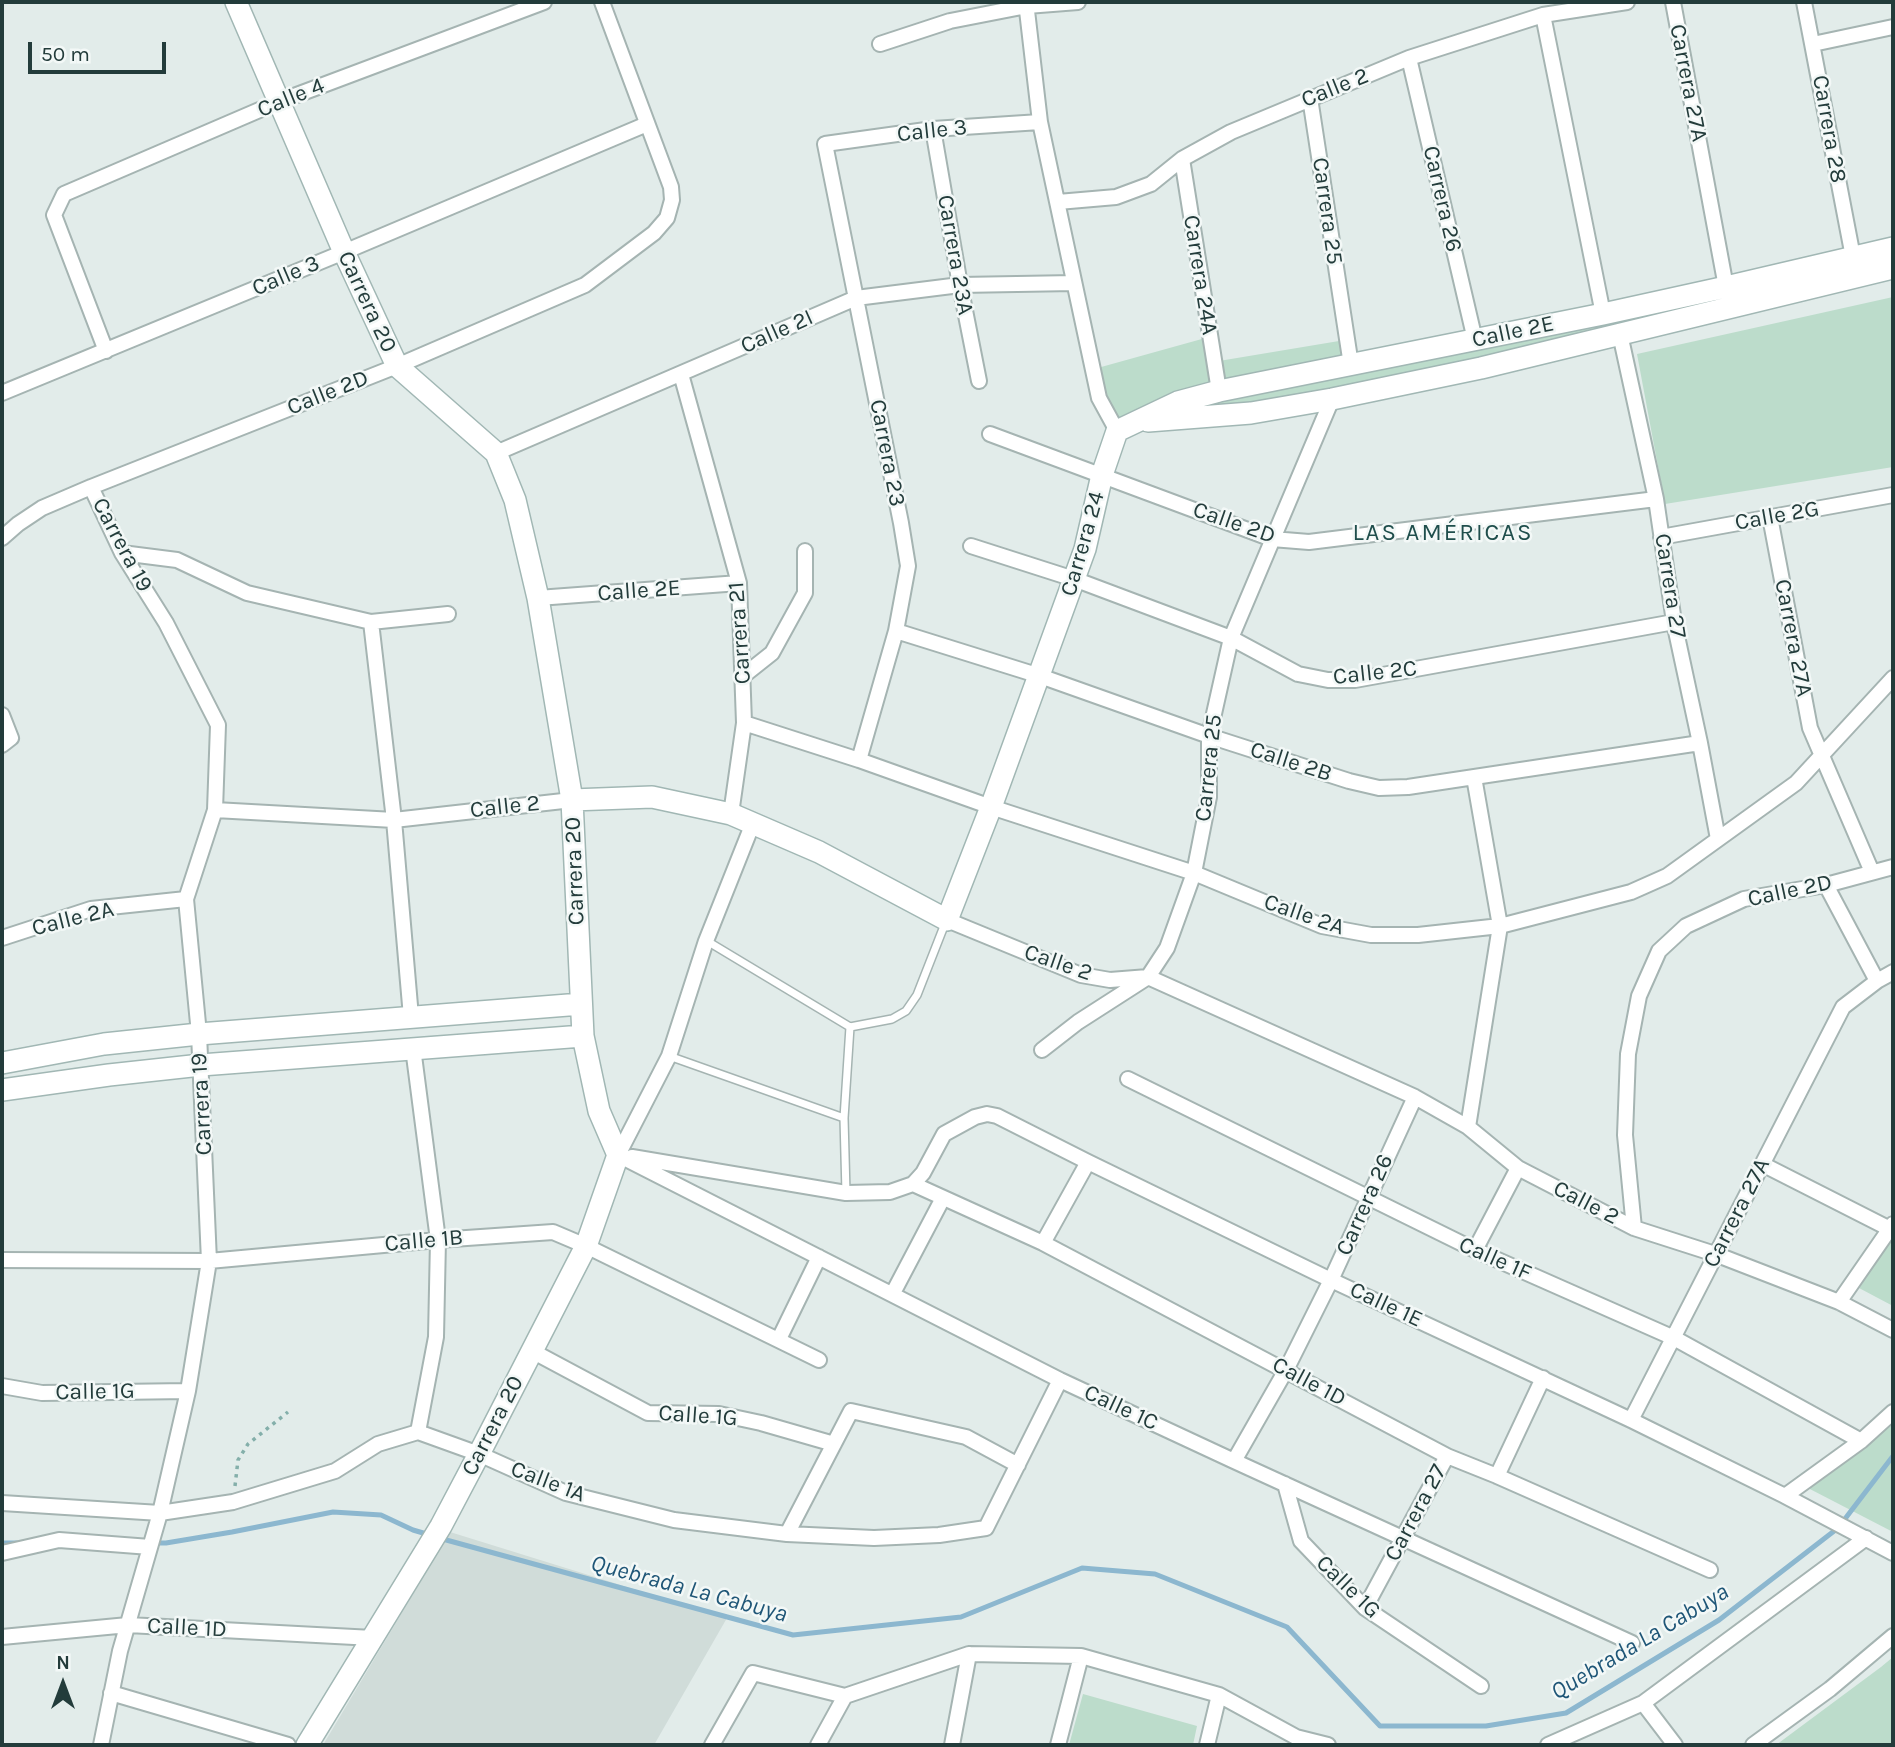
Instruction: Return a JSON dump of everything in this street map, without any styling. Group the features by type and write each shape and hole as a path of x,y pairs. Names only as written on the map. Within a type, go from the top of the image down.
{"street":[{"name":"Carrera 20","path":"236,2 344,252 397,366 496,453 515,500 538,598 572,800 583,1036 599,1111 618,1155 586,1246 479,1454 441,1526 307,1745"},
{"name":"Calle 4","path":"106,351 54,215 64,194 278,102 544,2"},
{"name":"Calle 2D","path":"2,538 42,508 397,366 585,285 654,233 667,218 672,200 671,187 602,2"},
{"path":"880,44 950,21 1027,4 1078,2"},
{"name":"Calle 2","path":"1058,202 1116,197 1151,184 1182,159 1231,132 1409,58 1543,15 1627,2"},
{"name":"Carrera 27A","path":"1673,2 1726,287"},
{"name":"Carrera 28","path":"1804,2 1853,257"},
{"path":"1027,4 1040,122 1099,398 1126,426"},
{"path":"1543,15 1603,314"},
{"path":"1813,44 1893,27"},
{"name":"Carrera 26","path":"1409,58 1475,340"},
{"name":"Carrera 25","path":"1310,98 1351,365"},
{"name":"Calle 3","path":"825,144 933,129 1040,122"},
{"name":"Calle 3","path":"2,393 647,124"},
{"name":"Carrera 23A","path":"933,129 979,381"},
{"name":"Carrera 23","path":"825,144 908,566 895,631 859,760"},
{"name":"Carrera 24A","path":"1182,159 1219,391"},
{"name":"Calle 2E","path":"1126,426 1178,402 1219,391 1603,314 1893,248"},
{"name":"Calle 2E","path":"1126,426 1251,413 1332,399 1481,368 1893,268"},
{"name":"Calle 2I","path":"496,453 856,298 960,285 1074,282"},
{"name":"Carrera 27","path":"1620,334 1656,499 1674,622 1718,839"},
{"name":"Carrera 21","path":"681,374 739,583 744,723 731,814"},
{"name":"Carrera 25","path":"1042,1050 1078,1022 1149,977 1167,948 1194,873 1209,797 1209,736 1231,638 1332,399"},
{"name":"Carrera 24","path":"947,920 1085,549 1102,475 1126,426"},
{"name":"Calle 2D","path":"990,435 1272,539 1309,542 1656,499"},
{"name":"Carrera 19","path":"91,487 122,553 166,623 218,725 215,810 186,899 201,1065 209,1261 188,1391 160,1513 120,1651 101,1745"},
{"name":"Calle 2G","path":"1661,537 1893,495"},
{"name":"Carrera 27A","path":"1770,517 1810,728 1872,872"},
{"name":"Calle 2C","path":"971,546 1074,579 1231,638 1298,674 1328,680 1355,680 1674,622"},
{"path":"743,676 772,653 805,593 805,551"},
{"path":"122,553 177,560 247,593 371,622 448,614"},
{"name":"Calle 2E","path":"538,598 739,583"},
{"path":"371,622 394,820 411,1017"},
{"name":"Calle 2B","path":"895,631 1040,676 1209,736 1379,788 1408,787 1700,743"},
{"name":"Calle 2A","path":"744,723 1194,873 1322,926 1371,934 1418,934 1500,926 1630,892 1667,876 1796,783 1893,678"},
{"path":"2,715 12,738 2,745"},
{"path":"1468,1127 1500,926 1474,777"},
{"name":"Calle 2","path":"215,810 394,820 572,800 652,797 731,814 818,852 947,920 1081,975 1110,980 1149,977 1415,1097 1468,1127 1518,1168 1634,1228 1715,1254 1839,1302 1893,1330"},
{"path":"753,823 706,941 668,1056 618,1155 846,1193 890,1192 913,1184"},
{"name":"Calle 2D","path":"1634,1228 1625,1135 1628,1054 1639,996 1659,951 1686,926 1744,900 1826,885 1893,867"},
{"path":"1826,885 1877,981 1893,972"},
{"name":"Calle 2A","path":"2,938 91,909 186,899"},
{"name":"Carrera 27A","path":"1632,1420 1843,1007 1877,981"},
{"path":"2,1063 104,1044 199,1034 581,1004"},
{"path":"2,1090 201,1065 583,1036"},
{"path":"2,1503 160,1513 233,1502 335,1471 378,1444 418,1433 436,1337 438,1240 413,1048"},
{"name":"Calle 1F","path":"1128,1079 1475,1250 1674,1338 1861,1441"},
{"name":"Carrera 26","path":"1234,1461 1286,1370 1331,1280 1415,1097"},
{"name":"Calle 1E","path":"913,1184 923,1173 944,1135 975,1117 987,1114 997,1116 1331,1280 1632,1420 1866,1538 1890,1546"},
{"name":"Calle 1C","path":"618,1155 1060,1380 1632,1643"},
{"path":"1043,1243 1088,1162"},
{"path":"1762,1164 1891,1226 1839,1302"},
{"path":"1475,1250 1518,1168"},
{"name":"Calle 1D","path":"913,1184 1043,1243 1447,1455 1710,1570"},
{"path":"893,1293 943,1198"},
{"name":"Calle 1B","path":"2,1260 209,1261 553,1232 818,1360"},
{"path":"779,1339 819,1256"},
{"name":"Calle 1G","path":"532,1351 648,1413 719,1414 834,1444"},
{"path":"1497,1476 1543,1378"},
{"path":"787,1534 851,1411 966,1437 1018,1465 1060,1380"},
{"name":"Calle 1G","path":"2,1386 42,1393 188,1391"},
{"path":"1786,1496 1861,1441 1893,1412"},
{"name":"Calle 1A","path":"418,1433 479,1454 566,1493 674,1520 787,1534 874,1538 939,1535 986,1528 1018,1465"},
{"name":"Carrera 27","path":"1365,1608 1447,1455"},
{"name":"Calle 1G","path":"1285,1484 1301,1541 1365,1608 1481,1686"},
{"path":"1548,1745 1643,1703 1866,1538"},
{"path":"4,1552 59,1540 150,1546"},
{"name":"Calle 1D","path":"2,1637 128,1625 373,1638"},
{"path":"1753,1745 1830,1689 1893,1636"},
{"path":"952,1745 969,1654"},
{"path":"712,1745 753,1673 845,1696 969,1654 1081,1656 1219,1695 1295,1741 1328,1745"},
{"path":"1058,1745 1081,1656"},
{"path":"111,1693 253,1740 288,1745"},
{"path":"1207,1745 1219,1695"},
{"path":"818,1745 845,1696"},
{"path":"1643,1703 1675,1745"}],"lane":[{"name":"Carrera 24","path":"850,1027 892,1018 906,1011 917,995 947,920"},
{"path":"706,941 850,1027 844,1118 846,1193"},
{"path":"668,1056 844,1118"}],"path":[{"path":"233,1502 238,1460 248,1444 288,1412"}],"shaded area":[{"path":"450,1532 727,1618 654,1745 323,1745"}],"green space":[{"path":"1893,267 1484,365 1118,430 1094,369 1209,337 1213,362 1345,340 1350,370 1475,343"},
{"path":"1893,297 1893,467 1665,504 1637,354"},
{"path":"1893,1238 1893,1306 1859,1288"},
{"path":"1893,1421 1893,1532 1806,1487"},
{"path":"1893,1657 1893,1745 1776,1745 1881,1667"},
{"path":"1083,1694 1197,1726 1193,1745 1069,1745"}],"waterway":[{"name":"Quebrada La Cabuya","path":"439,1538 793,1635 961,1617 1082,1568 1155,1574 1287,1627 1380,1726 1486,1726 1566,1713 1719,1620 1838,1528 1893,1456"},
{"name":"Quebrada La Cabuya","path":"153,1543 232,1532 333,1512 381,1515 430,1535"},
{"name":"Quebrada La Cabuya","path":"2,1543 17,1543"}],"district":[{"name":"LAS AMÉRICAS","path":"1443,533"}]}
